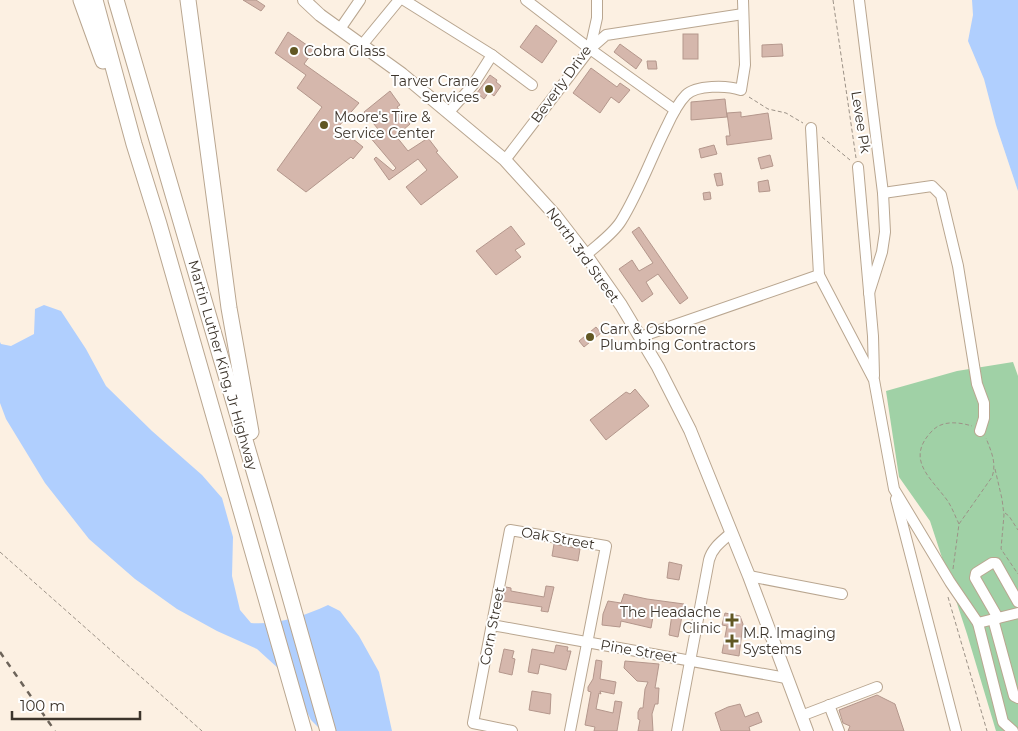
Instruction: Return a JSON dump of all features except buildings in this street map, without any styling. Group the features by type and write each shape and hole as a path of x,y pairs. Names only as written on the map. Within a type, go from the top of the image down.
{"highway":[{"path":"81,0 134,144"},
{"name":"Martin Luther King, Jr Highway","path":"95,0 134,144 304,731"},
{"name":"Martin Luther King, Jr Highway","path":"116,0 328,731"},
{"path":"188,0 228,308 264,505"},
{"path":"287,674 300,731"}],"main road":[{"name":"North 3rd Street","path":"304,0 402,74 505,160 555,215 621,305 658,367 690,430 749,576 807,731"}],"street":[{"path":"340,29 360,0"},
{"path":"362,45 399,0"},
{"path":"404,0 492,55 532,84"},
{"path":"526,0 675,110"},
{"name":"Beverly Drive","path":"505,160 590,49 597,18 597,0"},
{"path":"586,255 611,234 620,222 632,201 675,110 686,94 719,86 741,90 745,65 743,0"},
{"path":"858,0 883,193 885,232 882,252 869,293"},
{"path":"590,49 606,34 743,14"},
{"path":"449,112 473,85 492,55"},
{"path":"811,128 819,275 874,380"},
{"path":"858,166 873,336 874,380 894,489 956,731"},
{"path":"883,193 932,186 941,195 958,266 977,384 984,403 984,418 980,432"},
{"path":"640,337 819,275"},
{"path":"894,489 950,582 978,623 1003,722 1013,731"},
{"name":"Oak Street","path":"510,530 606,546 589,642"},
{"name":"Corn Street","path":"510,530 473,723 512,731"},
{"path":"677,731 711,553 732,533"},
{"path":"1018,602 996,563 992,563 976,573 975,578 996,619 1014,696 1018,698"},
{"path":"749,576 842,594"},
{"path":"978,623 1018,613"},
{"name":"Pine Street","path":"492,625 786,678"},
{"path":"570,731 589,642"},
{"path":"801,716 877,687"},
{"path":"829,705 840,731"}],"path":[{"name":"Levee Pk","path":"833,0 858,166"},
{"name":"Levee Pk","path":"741,90 768,109 786,113 811,128 858,166"},
{"path":"959,524 948,502 928,478 921,465 920,448 925,437 935,427 948,423 962,423 976,428 986,437 993,456 1004,512 1001,549 1018,574"},
{"path":"987,731 948,592 955,560 959,524 992,477 995,469"},
{"path":"1004,512 1018,530"},
{"path":"0,552 202,731"}],"green space":[{"path":"1013,362 1018,376 1018,731 996,731 930,521 899,477 886,391 957,371"}],"water":[{"path":"972,0 1018,0 1018,191 996,125 984,79 968,41 973,15"},
{"path":"44,305 61,311 86,349 106,386 152,431 202,475 222,498 233,537 232,576 240,610 251,623 271,623 291,619 328,605 340,611 359,636 379,672 392,731 322,731 311,720 299,696 279,669 257,649 217,631 177,609 135,579 89,539 45,483 6,419 0,403 0,342 1,344 11,346 34,334 35,309"}],"railway":[{"path":"0,652 55,731"}],"place":[{"name":"Cobra Glass","path":"294,51"},
{"name":"Tarver Crane Services","path":"489,89"},
{"name":"Moore's Tire & Service Center","path":"324,125"},
{"name":"Carr & Osborne Plumbing Contractors","path":"590,337"},
{"name":"The Headache Clinic","path":"732,620"},
{"name":"M.R. Imaging Systems","path":"732,641"}]}
